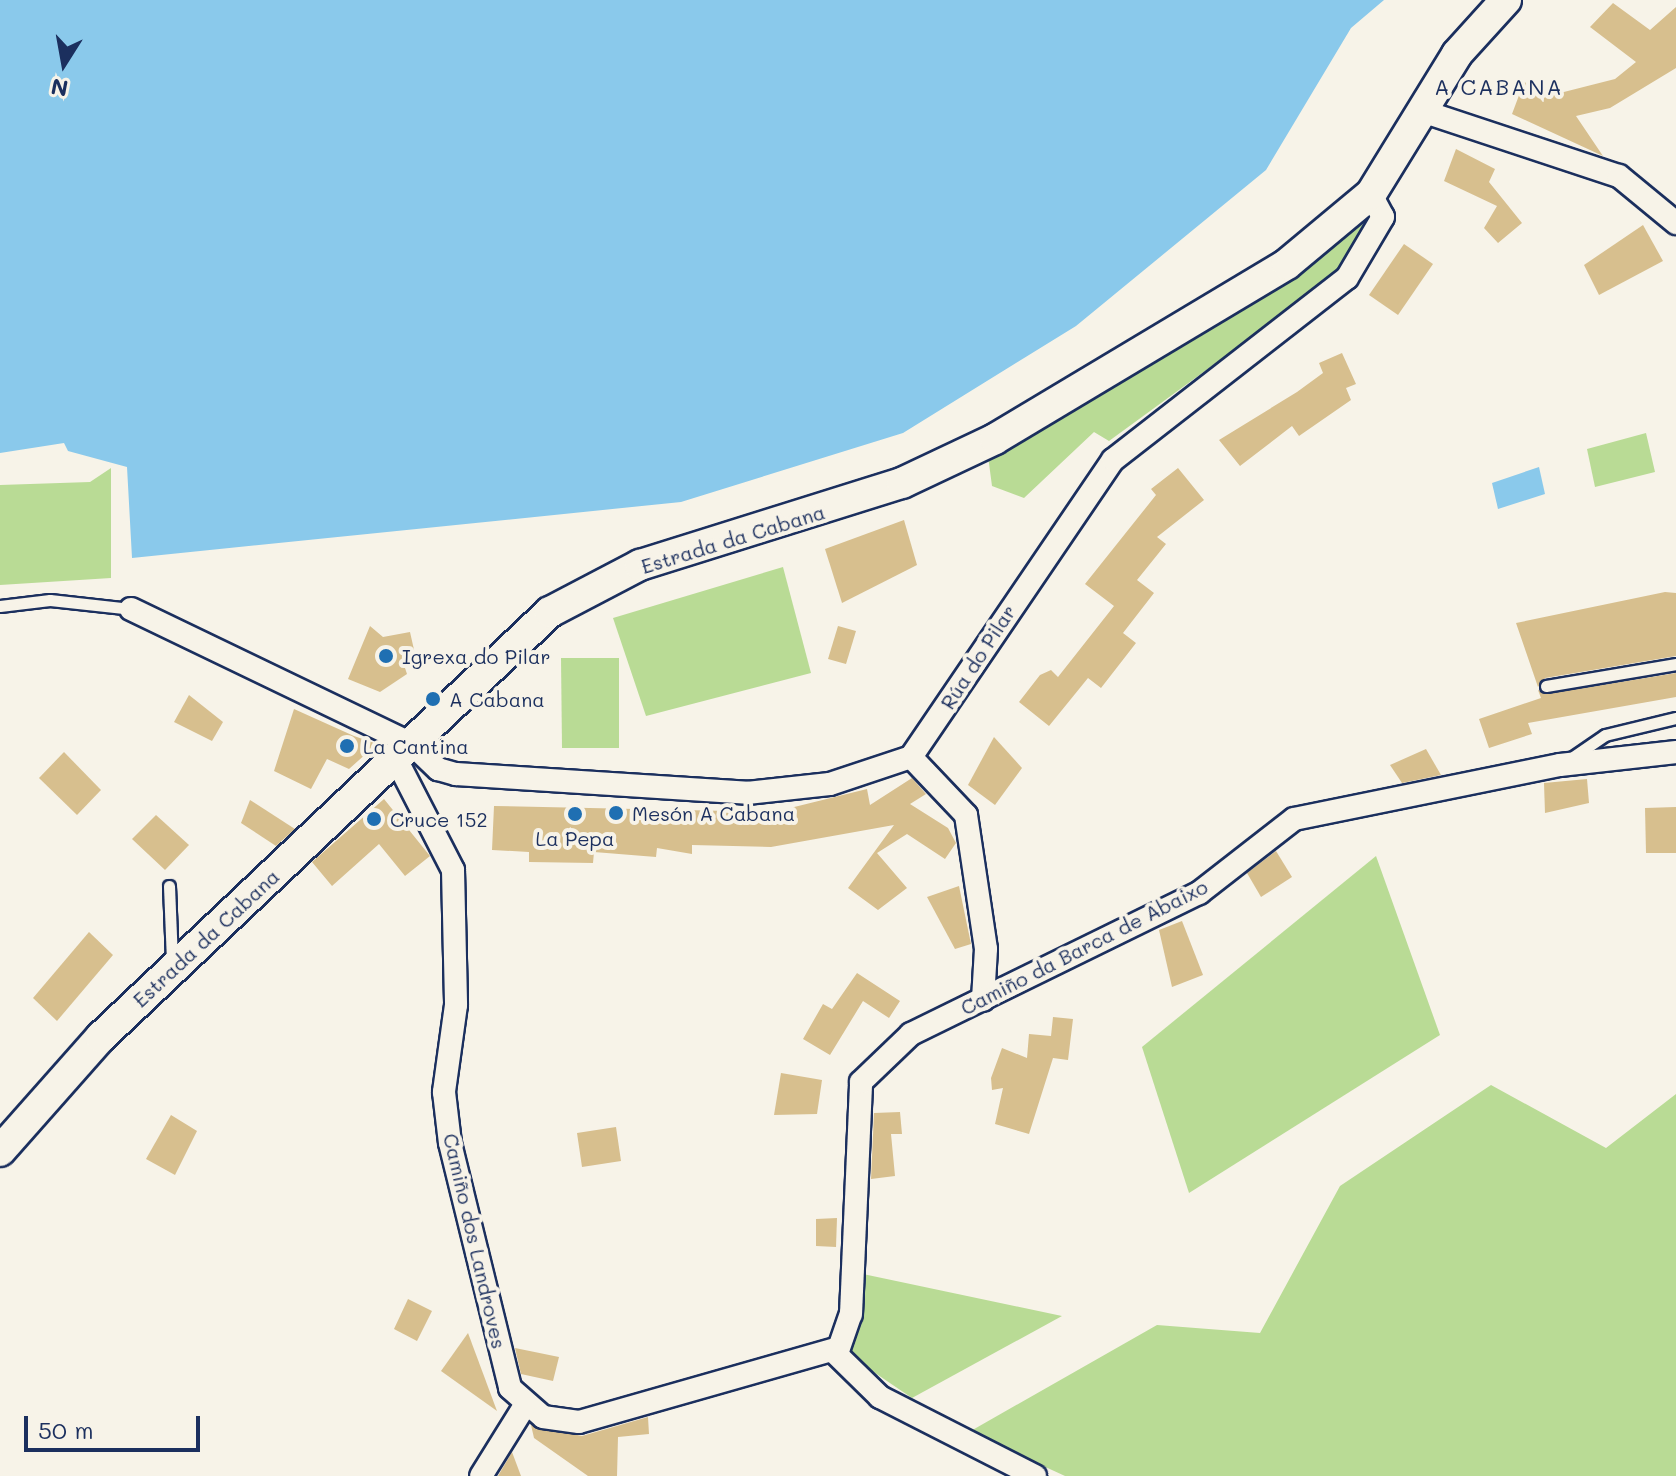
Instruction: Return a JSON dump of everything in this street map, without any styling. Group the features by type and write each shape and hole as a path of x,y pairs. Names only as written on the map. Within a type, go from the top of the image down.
{"main road":[{"name":"Estrada da Cabana","path":"0,1151 70,1069 550,612 589,588 640,565 832,510 995,439 1287,264 1371,194 1457,54 1506,0"}],"street":[{"path":"1422,111 1619,176 1676,223"},
{"name":"Rúa do Pilar","path":"911,757 1113,460 1347,278 1383,217 1371,194"},
{"path":"131,609 405,753 456,774 747,793 830,784 911,757 966,815 986,949 983,1000"},
{"name":"Camiño da Barca de Abaixo","path":"833,1351 846,1337 851,1314 861,1082 911,1034 1199,893 1294,819 1560,765 1676,752"},
{"name":"Camiño dos Landroves","path":"405,753 453,870 456,1005 444,1092 450,1143 510,1388 524,1407"},
{"path":"481,1476 524,1407 543,1417 604,1421 738,1372 833,1351 880,1397 1035,1476"}],"lane":[{"path":"0,606 50,600 131,609"},
{"path":"1546,686 1676,664"},
{"path":"1560,765 1605,735 1676,718"},
{"path":"169,886 173,970"}],"green space":[{"path":"1366,222 1368,230 1342,271 1109,441 1094,432 1024,498 992,486 988,456"},
{"path":"1646,433 1655,472 1595,487 1587,449"},
{"path":"111,468 111,578 0,585 0,485 90,482"},
{"path":"783,567 811,673 646,716 613,618"},
{"path":"561,658 619,658 619,748 562,748"},
{"path":"1376,856 1440,1035 1189,1193 1142,1047"},
{"path":"1491,1085 1606,1148 1676,1094 1676,1476 1065,1476 969,1432 1157,1325 1260,1333 1340,1186"},
{"path":"863,1274 1062,1316 912,1398 850,1356"}],"water":[{"path":"0,0 1384,0 1351,28 1266,170 1076,326 903,433 681,502 132,558 127,467 68,451 64,443 0,453"},
{"path":"1539,467 1545,494 1498,509 1492,483"}],"building":[{"path":"1613,3 1650,30 1676,7 1676,68 1610,108 1576,116 1603,156 1512,114 1524,82 1552,95 1615,79 1636,62 1590,27"},
{"path":"1456,149 1495,169 1489,182 1522,223 1498,243 1484,228 1497,206 1444,181"},
{"path":"1643,225 1663,261 1599,295 1584,265"},
{"path":"1404,244 1433,264 1398,315 1369,295"},
{"path":"1342,353 1356,384 1346,388 1351,400 1299,436 1292,426 1240,466 1219,440 1297,392 1323,373 1319,363"},
{"path":"1178,468 1204,500 1157,537 1166,544 1137,580 1154,593 1123,633 1136,643 1101,688 1088,678 1049,726 1019,702 1040,675 1051,670 1058,677 1114,606 1085,584 1156,495 1151,489"},
{"path":"904,520 917,565 842,603 825,549"},
{"path":"1665,592 1676,593 1676,656 1545,678 1538,687 1516,623"},
{"name":"Igrexa do Pilar","path":"370,626 383,637 410,632 417,663 404,665 407,674 380,692 348,679"},
{"path":"838,626 856,631 846,664 828,659"},
{"path":"1676,673 1676,697 1528,723 1532,734 1489,748 1479,719 1541,698 1538,690 1547,694"},
{"path":"189,695 223,722 212,741 174,722"},
{"path":"294,709 377,744 349,769 327,759 311,789 274,771"},
{"path":"994,737 1022,768 995,805 968,785"},
{"path":"1426,749 1441,775 1402,783 1390,765"},
{"path":"64,752 101,790 77,815 39,778"},
{"path":"912,778 926,794 910,804 948,828 956,843 945,859 907,834 877,853 907,888 878,910 848,888 894,825 771,847 692,845 692,854 657,848 656,857 594,852 593,863 529,862 529,852 492,850 494,806 774,812 867,789 870,805"},
{"path":"1587,779 1589,803 1545,813 1544,783"},
{"path":"384,799 430,856 405,876 379,844 332,886 312,862"},
{"path":"250,800 295,829 276,846 241,823"},
{"path":"1676,807 1676,853 1646,853 1645,808"},
{"path":"156,815 189,845 165,870 132,839"},
{"path":"1276,851 1292,877 1261,897 1247,873"},
{"path":"959,886 971,944 955,949 927,897"},
{"path":"1182,921 1203,975 1172,987 1159,930"},
{"path":"89,932 113,955 57,1021 33,998"},
{"path":"857,973 900,1001 889,1018 863,1001 830,1055 803,1039 823,1004 832,1009"},
{"path":"1053,1017 1073,1019 1068,1060 1053,1058 1029,1134 995,1124 1003,1088 992,1090 991,1078 1002,1048 1027,1058 1029,1034 1051,1036"},
{"path":"781,1073 822,1080 817,1114 774,1115"},
{"path":"900,1112 902,1134 891,1134 895,1176 871,1179 874,1113"},
{"path":"171,1115 197,1131 175,1175 146,1159"},
{"path":"616,1127 621,1161 582,1167 577,1133"},
{"path":"837,1218 836,1247 816,1246 816,1219"},
{"path":"408,1299 432,1311 417,1341 394,1329"},
{"path":"468,1333 497,1411 441,1371"},
{"path":"515,1348 559,1357 553,1381 521,1374"},
{"path":"648,1417 649,1434 618,1437 617,1476 588,1476 534,1438 531,1425 582,1436"},
{"path":"512,1452 521,1476 498,1476"}],"place":[{"name":"Igrexa do Pilar","path":"386,656"},
{"name":"A Cabana","path":"433,699"},
{"name":"La Cantina","path":"347,746"},
{"name":"Mesón A Cabana","path":"616,813"},
{"name":"La Pepa","path":"575,814"},
{"name":"Cruce 152","path":"374,819"}],"district":[{"name":"A CABANA","path":"1499,87"}]}
